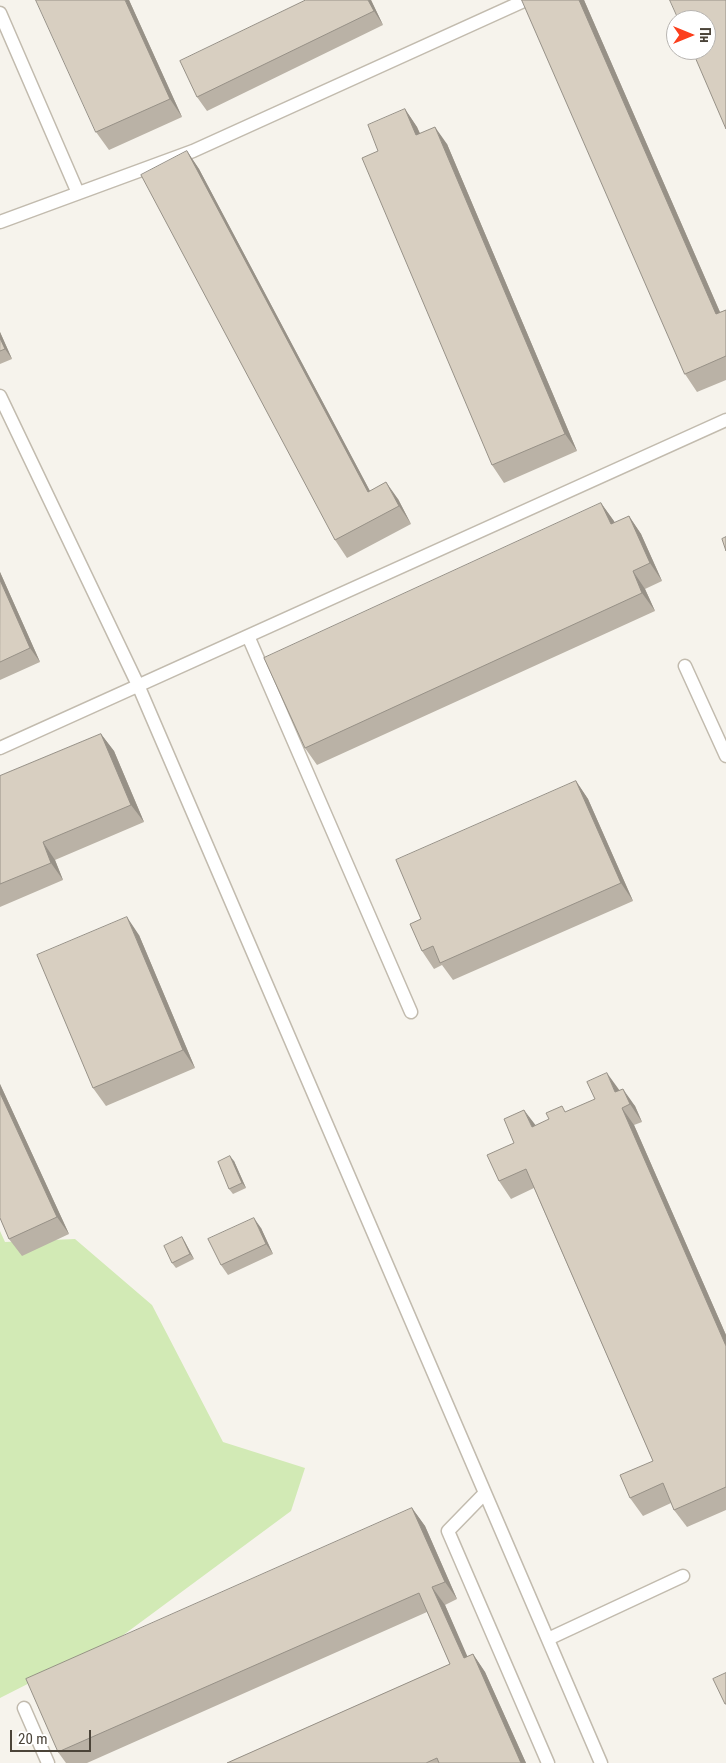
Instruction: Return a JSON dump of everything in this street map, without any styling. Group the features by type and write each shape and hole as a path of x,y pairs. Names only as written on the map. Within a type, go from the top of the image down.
{"lane":[{"path":"0,222 193,151 526,0"},
{"path":"0,13 78,194"},
{"path":"0,396 138,685 600,1763"},
{"path":"0,748 726,420"},
{"path":"248,636 411,1012"},
{"path":"685,666 726,756"},
{"path":"484,1493 448,1531 548,1763"},
{"path":"548,1639 683,1576"},
{"path":"24,1708 48,1763"}],"green space":[{"path":"0,1231 5,1242 75,1239 152,1305 223,1442 305,1468 291,1511 122,1636 0,1698"}],"building":[{"path":"36,0 125,0 170,99 96,132"},
{"path":"306,0 368,0 374,11 197,97 180,61"},
{"path":"522,0 579,0 716,314 726,310 726,356 685,374"},
{"path":"670,0 726,0 726,129 696,60 716,60 716,10 674,10"},
{"path":"405,109 416,135 435,127 565,434 492,465 362,158 378,151 368,125"},
{"path":"187,151 368,492 386,482 399,506 335,540 141,175"},
{"path":"0,338 5,349 0,351"},
{"path":"601,503 611,524 629,516 650,563 633,571 642,593 305,748 264,658"},
{"path":"726,537 726,551 722,539"},
{"path":"0,580 30,648 0,662"},
{"path":"101,734 131,805 43,842 51,863 0,884 0,776"},
{"path":"576,781 621,883 440,963 433,946 422,951 410,924 421,919 396,860"},
{"path":"127,917 183,1050 93,1088 37,955"},
{"path":"607,1073 615,1092 623,1089 630,1104 622,1108 726,1346 726,1487 674,1510 663,1483 630,1498 620,1475 653,1461 526,1169 499,1181 487,1155 514,1143 504,1119 524,1110 532,1127 549,1119 546,1113 562,1106 565,1112 595,1099 587,1082"},
{"path":"0,1093 57,1217 9,1239 0,1218"},
{"path":"230,1156 242,1183 229,1189 218,1162"},
{"path":"254,1218 266,1244 221,1265 208,1239"},
{"path":"182,1237 190,1254 172,1263 164,1246"},
{"path":"412,1508 445,1582 432,1587 464,1658 473,1654 521,1763 439,1763 437,1758 426,1763 227,1763 450,1664 419,1593 58,1752 26,1679"},
{"path":"726,1673 726,1704 725,1704 713,1679"}]}
